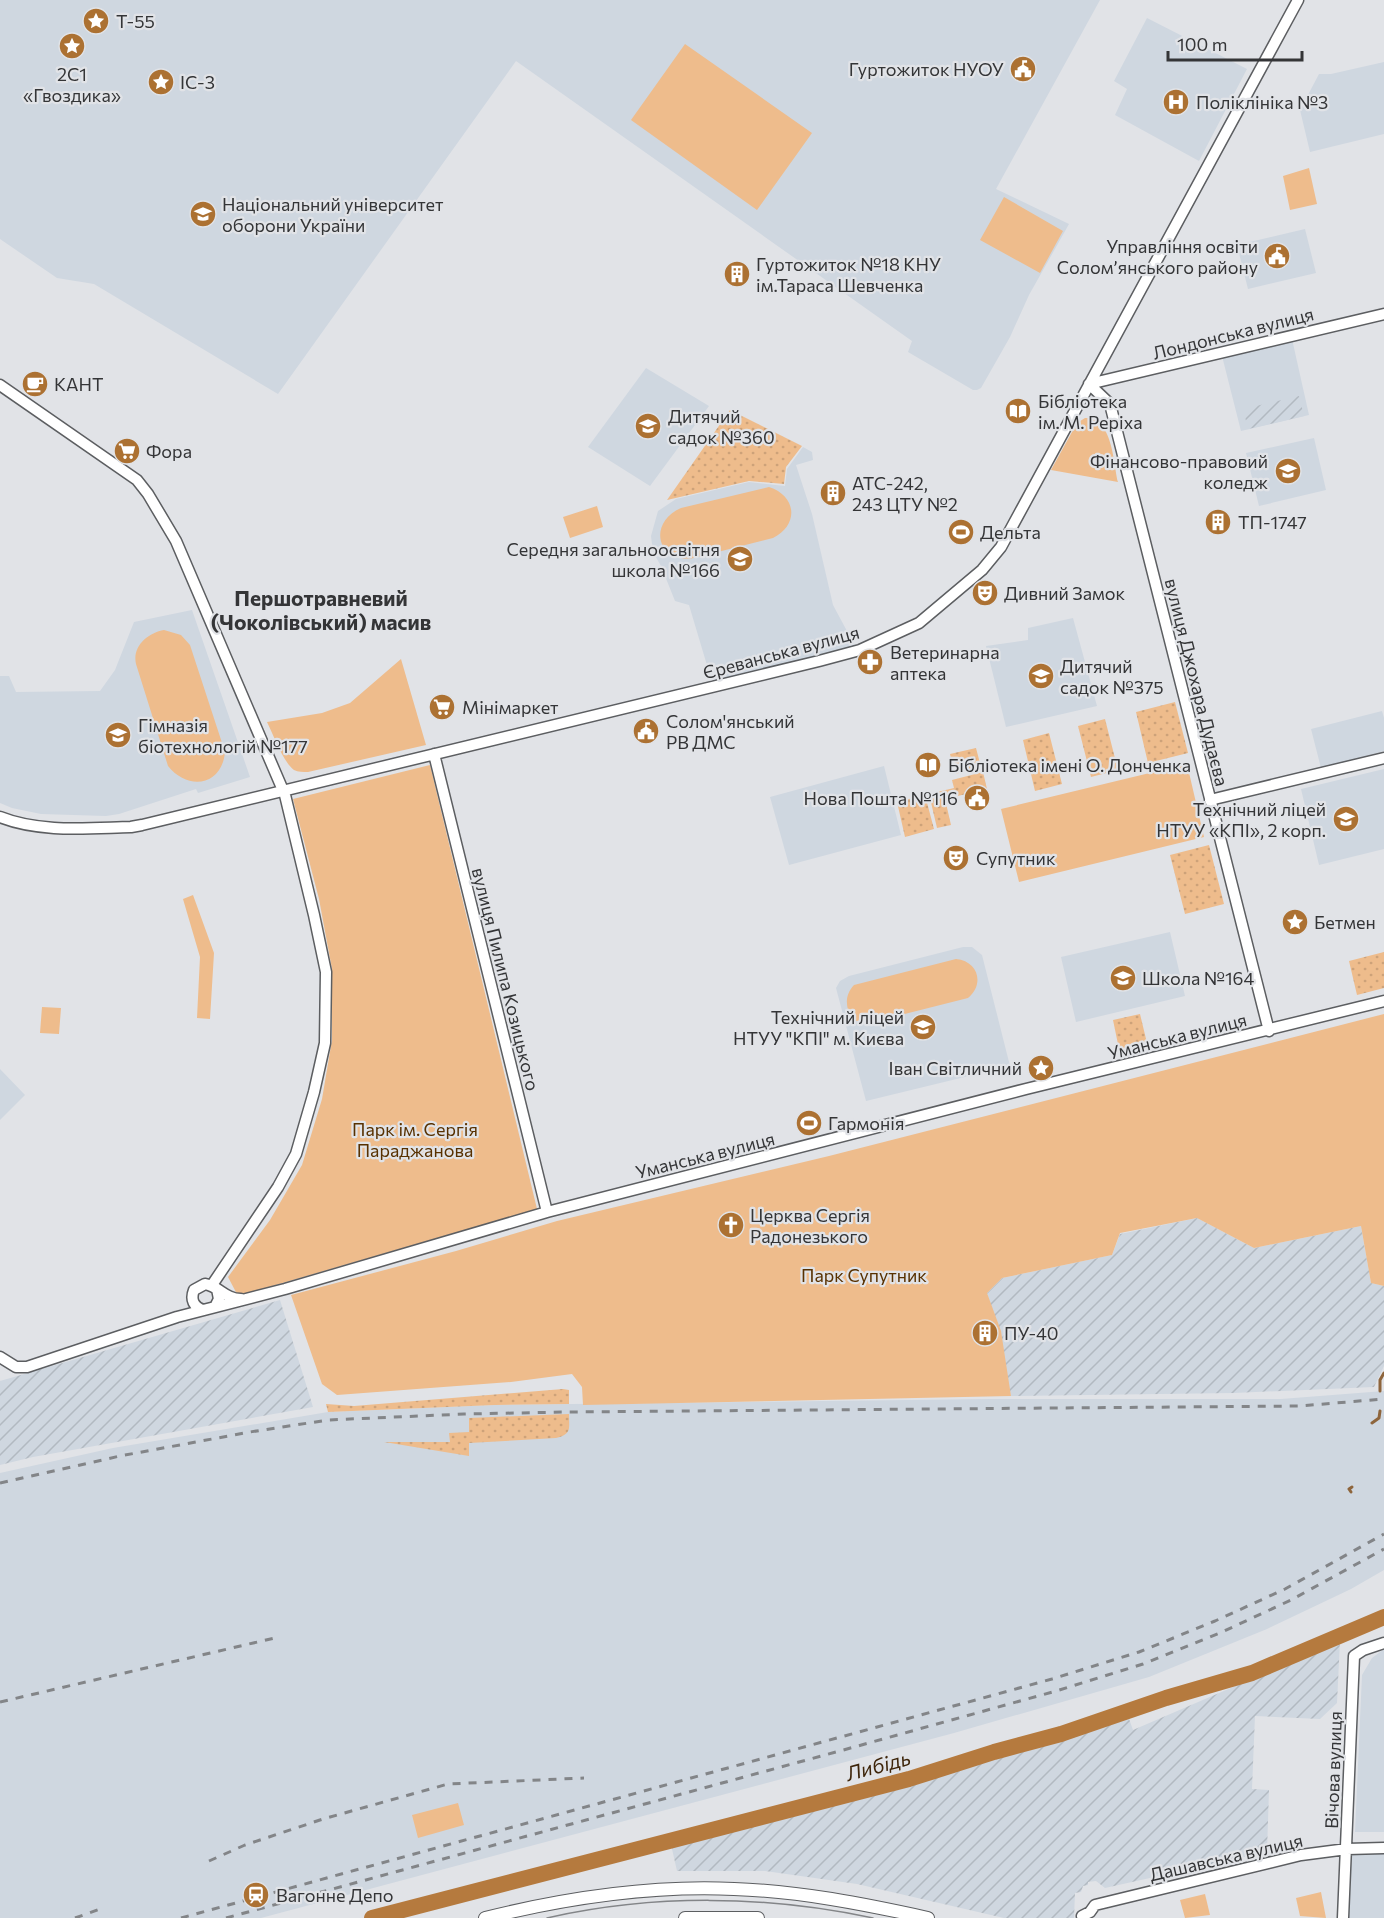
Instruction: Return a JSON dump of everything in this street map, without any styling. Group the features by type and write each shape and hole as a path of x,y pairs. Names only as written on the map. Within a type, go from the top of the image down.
{"main road":[{"path":"485,1918 530,1907 624,1892 711,1888 785,1893 839,1900 928,1918"},
{"path":"686,1918 758,1918"}],"street":[{"name":"Єреванська вулиця","path":"0,817 27,826 130,827 201,812 283,790 607,714 860,651 918,623 981,570 1001,547 1298,0"},
{"name":"Лондонська вулиця","path":"1089,384 1384,314"},
{"name":"вулиця Джохара Дудаєва","path":"1089,384 1110,404 1269,1031"},
{"path":"0,385 137,480 176,541 283,790 314,915 326,972 325,1043 314,1092 296,1154 278,1187 214,1287"},
{"name":"вулиця Пилипа Козицького","path":"434,754 547,1212"},
{"path":"1210,800 1384,758"},
{"name":"Уманська вулиця","path":"0,1357 16,1367 27,1367 177,1317 207,1311 547,1212 1015,1092 1384,1001"},
{"path":"177,1317 192,1299 196,1287 205,1284 214,1287 225,1296 247,1299"},
{"path":"192,1299 195,1306 207,1311 218,1304 219,1294 214,1287"},
{"name":"Вічова вулиця","path":"1343,1918 1354,1656 1384,1643"},
{"name":"Дашавська вулиця","path":"1082,1916 1090,1912 1095,1905 1301,1855 1347,1849 1384,1848"}],"shaded area":[{"name":"Національний університет оборони України","path":"0,0 1100,0 996,189 1069,224 1029,295 1010,337 981,388 977,390 973,390 908,352 912,341 516,61 278,394 94,284 57,278 0,239"},
{"name":"Поліклініка №3","path":"1147,18 1247,69 1199,161 1115,115 1127,89 1114,81"},
{"path":"1384,62 1384,134 1310,152 1300,110 1319,74 1331,74"},
{"path":"1305,229 1316,273 1248,289 1237,245"},
{"path":"1292,339 1309,415 1241,431 1222,356"},
{"name":"Дитячий садок №360","path":"646,368 709,406 650,486 588,447"},
{"path":"1299,396 1304,416 1248,429 1243,409"},
{"path":"1314,438 1326,490 1259,506 1246,453"},
{"name":"Середня загальноосвітня школа №166","path":"803,447 812,452 813,460 796,465 812,514 833,605 855,646 712,682 689,605 675,601 653,552 651,536 658,511 676,499 749,482 785,486 787,469"},
{"name":"Гімназія біотехнологій №177","path":"192,610 250,777 198,793 196,789 119,814 106,816 41,814 0,803 0,676 9,676 16,692 100,691 115,670 134,622"},
{"name":"Дитячий садок №375","path":"1073,618 1097,706 1006,727 986,646 1028,640 1028,628"},
{"path":"1382,711 1384,751 1321,768 1311,729"},
{"path":"884,766 901,835 789,865 770,797"},
{"name":"Технічний ліцей НТУУ «КПІ», 2 корп.","path":"1384,769 1384,849 1319,865 1301,789"},
{"name":"Школа №164","path":"1170,932 1185,996 1076,1022 1061,957"},
{"name":"Технічний ліцей НТУУ \"КПІ\" м. Києва","path":"963,947 972,947 982,955 1010,1066 866,1101 836,988 840,981 849,976"},
{"path":"0,1069 25,1095 0,1120"},
{"path":"1197,1218 1254,1248 1361,1226 1371,1283 1384,1286 1384,1366 1374,1387 1234,1393 1011,1396 987,1293 1002,1278 1112,1255 1120,1234"},
{"path":"280,1300 313,1407 33,1457 0,1465 0,1381"},
{"path":"1384,1391 1384,1570 1351,1589 1267,1629 1149,1677 954,1733 261,1918 0,1918 0,1473 113,1448 328,1412 495,1405 992,1399 1281,1399"},
{"path":"1340,1641 1337,1703 1320,1719 1255,1716 1252,1789 1269,1790 1267,1852 1105,1888 1096,1881 1088,1882 1088,1885 1083,1886 1081,1892 1075,1893 1074,1918 1004,1918 857,1884 765,1871 677,1871 672,1849 674,1843 974,1762 1127,1713 1133,1730"},
{"path":"1384,1649 1384,1832 1355,1832 1362,1675 1372,1658"},
{"path":"1384,1850 1384,1918 1349,1918 1350,1851"}],"green space":[{"path":"685,44 812,133 757,210 631,120"},
{"path":"1309,168 1317,204 1290,210 1283,176"},
{"path":"1004,197 1063,231 1040,273 980,240"},
{"path":"730,410 802,446 786,467 784,484 749,481 667,500"},
{"path":"1085,418 1101,425 1106,433 1113,453 1118,482 1051,470 1077,423"},
{"path":"769,487 785,497 791,511 791,519 787,526 773,538 694,558 681,558 665,549 660,532 663,523 681,508"},
{"path":"597,506 603,527 570,538 563,517"},
{"path":"164,630 181,635 190,645 225,752 218,772 203,781 194,782 185,779 168,766 136,664 136,652 143,641 152,634"},
{"path":"401,659 426,745 308,772 296,771 290,766 267,722 322,713 350,703"},
{"path":"1175,702 1188,753 1148,763 1136,712"},
{"path":"1105,719 1118,770 1091,777 1078,726"},
{"path":"1049,733 1062,784 1035,791 1023,740"},
{"path":"976,748 981,767 955,774 950,754"},
{"path":"1187,764 1204,837 1019,882 1001,809"},
{"name":"Парк ім. Сергія Параджанова","path":"430,765 537,1209 238,1296 228,1277 270,1220 302,1165 322,1099 332,1040 332,969 319,899 293,799"},
{"path":"983,772 987,789 945,799 951,825 937,828 929,794 954,788 952,780"},
{"path":"925,795 934,829 905,837 897,802"},
{"path":"1209,845 1224,904 1185,914 1170,855"},
{"path":"193,895 214,953 210,1019 197,1018 200,957 183,899"},
{"path":"1384,952 1384,988 1357,995 1349,961"},
{"path":"956,959 970,964 977,974 976,986 968,998 865,1024 851,1019 847,1001 854,985"},
{"path":"42,1007 61,1008 59,1034 40,1033"},
{"path":"1140,1014 1147,1043 1119,1049 1113,1020"},
{"name":"Парк Супутник","path":"1384,1014 1384,1286 1371,1283 1361,1226 1254,1248 1197,1218 1120,1233 1112,1255 1002,1278 987,1293 1001,1331 1011,1396 583,1405 582,1387 572,1374 511,1382 337,1395 322,1384 291,1295 456,1251 557,1221 829,1156"},
{"path":"569,1390 569,1404 328,1412 326,1404 354,1406"},
{"path":"569,1414 568,1430 565,1435 556,1438 469,1443 469,1456 384,1442 450,1442 449,1433 469,1432 469,1418"},
{"path":"458,1803 464,1825 418,1838 412,1815"},
{"path":"1321,1892 1326,1918 1300,1916 1296,1898"},
{"path":"1205,1894 1210,1915 1185,1918 1180,1900"}],"waterway":[{"path":"1380,1391 1380,1380 1384,1373"},
{"path":"1372,1423 1379,1418 1380,1411"},
{"path":"1351,1492 1349,1489 1352,1487"},
{"name":"Либідь","path":"372,1918 909,1779 1061,1734 1166,1698 1252,1673 1384,1617"}],"tram line":[{"path":"547,1918 628,1905 710,1900 792,1905 873,1918"}],"railway":[{"path":"0,1483 120,1456 328,1420 567,1412 1299,1406 1384,1399"},
{"path":"181,1918 1052,1679 1139,1652 1285,1589 1384,1534"},
{"path":"226,1918 847,1749 1056,1691 1143,1664 1220,1633 1291,1600 1384,1549"},
{"path":"0,1702 279,1637"},
{"path":"209,1861 245,1845 323,1819 448,1784 584,1778"},
{"path":"75,1918 100,1909"}],"place":[{"name":"Т-55","path":"96,21"},
{"name":"2С1 «Гвоздика»","path":"72,46"},
{"name":"Гуртожиток НУОУ","path":"1023,69"},
{"name":"ІС-3","path":"161,82"},
{"name":"Поліклініка №3","path":"1176,102"},
{"name":"Національний університет оборони України","path":"203,214"},
{"name":"Управління освіти Солом’янського району","path":"1277,256"},
{"name":"Гуртожиток №18 КНУ ім.Тараса Шевченка","path":"737,274"},
{"name":"КАНТ","path":"35,384"},
{"name":"Бібліотека ім. М. Реріха","path":"1018,411"},
{"name":"Дитячий садок №360","path":"648,426"},
{"name":"Фора","path":"127,451"},
{"name":"Фінансово-правовий коледж","path":"1288,471"},
{"name":"АТС-242, 243 ЦТУ №2","path":"833,493"},
{"name":"ТП-1747","path":"1218,522"},
{"name":"Дельта","path":"961,532"},
{"name":"Середня загальноосвітня школа №166","path":"740,559"},
{"name":"Дивний Замок","path":"985,593"},
{"name":"Ветеринарна аптека","path":"870,662"},
{"name":"Дитячий садок №375","path":"1041,676"},
{"name":"Мінімаркет","path":"442,707"},
{"name":"Солом'янський РВ ДМС","path":"646,731"},
{"name":"Гімназія біотехнологій №177","path":"118,735"},
{"name":"Бібліотека імені О. Донченка","path":"928,765"},
{"name":"Нова Пошта №116","path":"977,798"},
{"name":"Технічний ліцей НТУУ «КПІ», 2 корп.","path":"1346,819"},
{"name":"Супутник","path":"956,858"},
{"name":"Бетмен","path":"1295,922"},
{"name":"Школа №164","path":"1123,978"},
{"name":"Технічний ліцей НТУУ \"КПІ\" м. Києва","path":"923,1027"},
{"name":"Іван Світличний","path":"1041,1068"},
{"name":"Гармонія","path":"809,1123"},
{"name":"Церква Сергія Радонезького","path":"731,1225"},
{"name":"ПУ-40","path":"985,1333"},
{"name":"Вагонне Депо","path":"256,1895"}],"district":[{"name":"Першотравневий (Чоколівський) масив","path":"321,609"}]}
